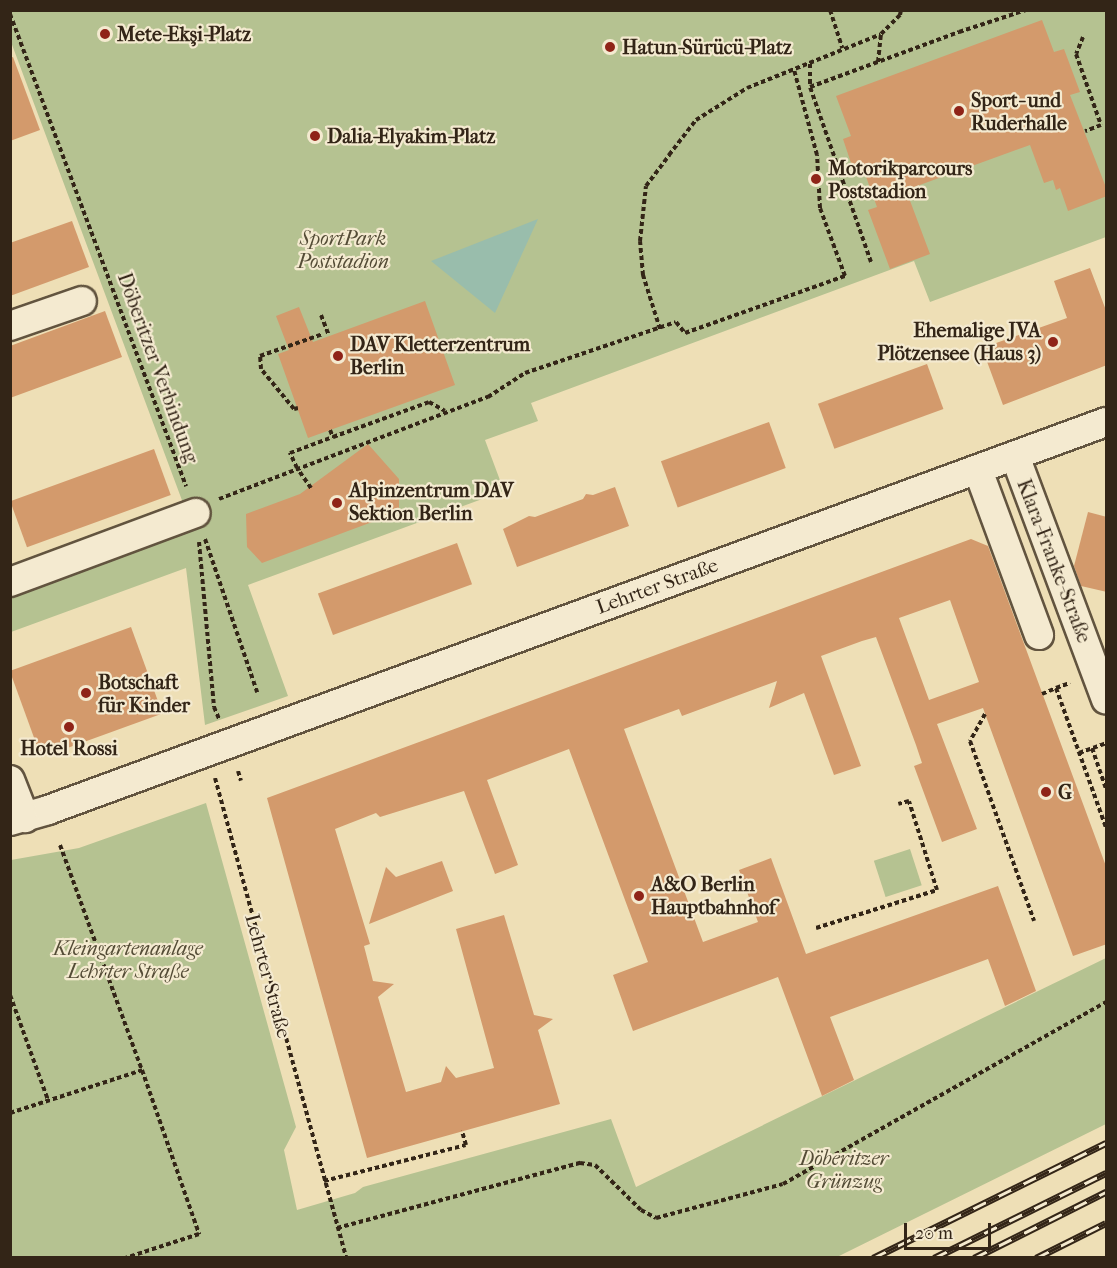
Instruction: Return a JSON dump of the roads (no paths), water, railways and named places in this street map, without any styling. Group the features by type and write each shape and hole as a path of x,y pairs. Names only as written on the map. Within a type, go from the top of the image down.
{"street":[{"path":"10,326 82,301"},
{"name":"Lehrter Straße","path":"18,820 1107,422"},
{"name":"Klara-Franke-Straße","path":"1015,456 1107,700"},
{"path":"978,470 1039,634"},
{"path":"10,582 196,513"},
{"path":"10,780 18,820"}],"railway":[{"path":"873,1258 1106,1143"},
{"path":"934,1258 1106,1173"},
{"path":"974,1258 1106,1192"},
{"path":"1036,1258 1106,1223"}],"place":[{"name":"Mete-Ekşi-Platz","path":"105,34"},
{"name":"Hatun-Sürücü-Platz","path":"610,47"},
{"name":"Sport- und Ruderhalle","path":"959,111"},
{"name":"Dalia-Elyakim-Platz","path":"315,136"},
{"name":"Motorikparcours Poststadion","path":"816,179"},
{"name":"Ehemalige JVA Plötzensee (Haus 3)","path":"1053,342"},
{"name":"DAV Kletterzentrum Berlin","path":"338,356"},
{"name":"Alpinzentrum DAV Sektion Berlin","path":"337,503"},
{"name":"Botschaft für Kinder","path":"86,693"},
{"name":"Hotel Rossi","path":"69,727"},
{"name":"G","path":"1046,792"},
{"name":"A&O Berlin Hauptbahnhof","path":"639,896"}],"park label":[{"name":"SportPark Poststadion","path":"343,250"},
{"name":"Kleingartenanlage Lehrter Straße","path":"128,960"},
{"name":"Döberitzer Grünzug","path":"844,1170"}]}
